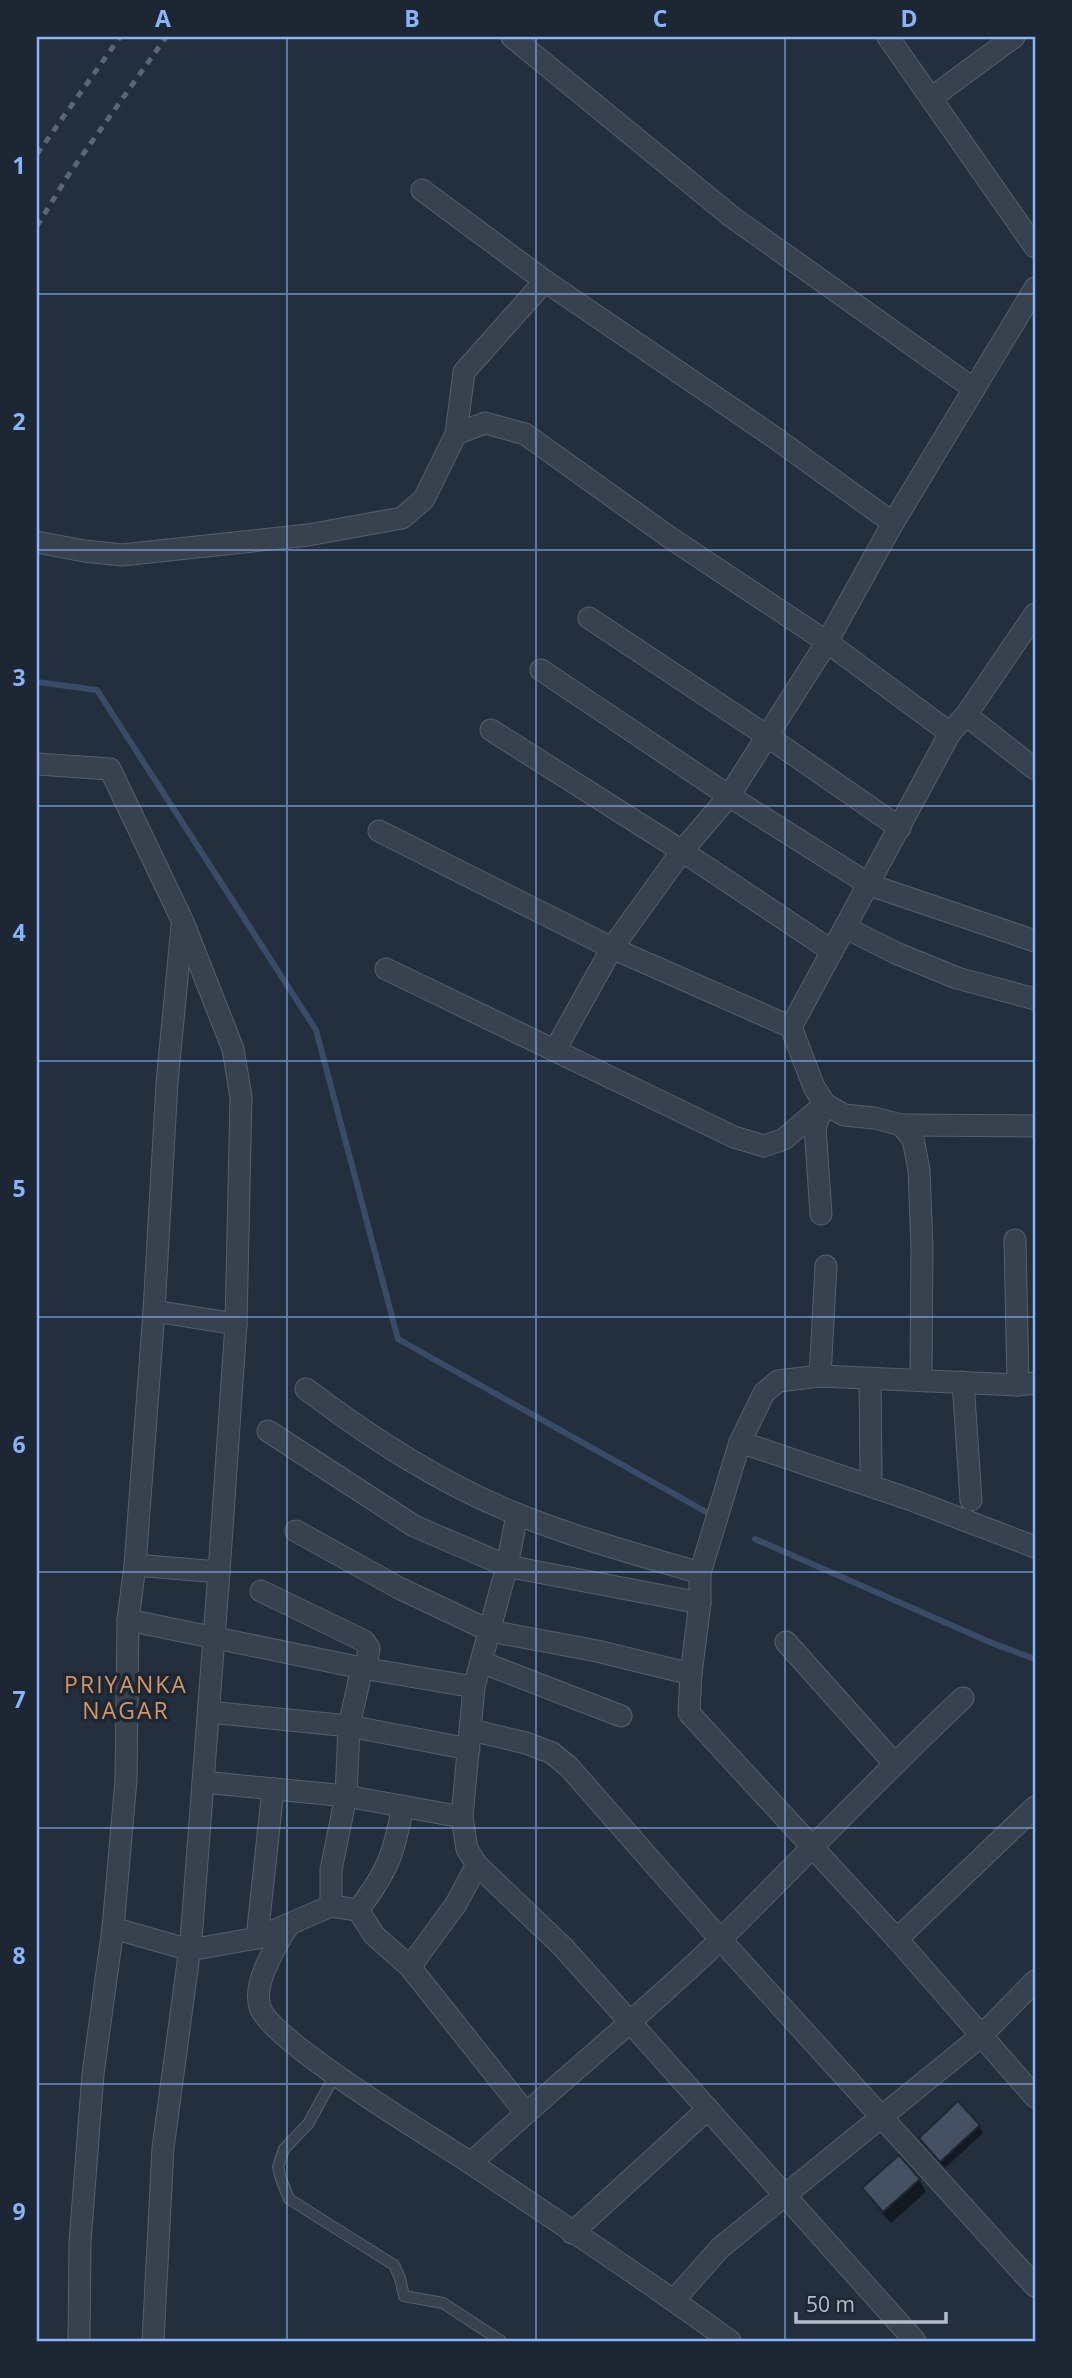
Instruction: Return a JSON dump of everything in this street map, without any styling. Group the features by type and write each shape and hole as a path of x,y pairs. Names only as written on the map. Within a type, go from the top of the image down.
{"street":[{"path":"512,37 732,217 974,389"},
{"path":"888,37 1035,247"},
{"path":"931,98 1014,37"},
{"path":"422,190 545,281 771,435 893,523"},
{"path":"37,542 122,555 308,535 402,518 424,499 456,434 464,372 545,281"},
{"path":"555,1050 612,948 682,851 729,796 827,642 893,523 1035,288"},
{"path":"456,434 485,423 525,434 669,537 827,642 950,733"},
{"path":"791,1027 950,733 966,715 1035,614"},
{"path":"589,618 900,828"},
{"path":"541,670 729,796 870,885 1035,941"},
{"path":"966,715 1035,769"},
{"path":"491,730 682,851 832,951"},
{"path":"37,764 110,769 183,922 233,1049 241,1097 236,1324 219,1572 190,1950 163,2148 153,2341"},
{"path":"379,831 612,948 791,1027 814,1087 825,1104 844,1115 875,1118 901,1125 1035,1126"},
{"path":"79,2341 80,2242 93,2074 113,1928 126,1780 128,1620 135,1565 154,1311 167,1083 183,922"},
{"path":"846,928 896,953 957,978 1035,999"},
{"path":"386,969 734,1137 764,1146 784,1139 825,1104"},
{"path":"821,1214 815,1127 825,1104"},
{"path":"901,1125 913,1139 919,1170 922,1248 921,1380"},
{"path":"1015,1240 1027,1384 820,1376 778,1381 764,1393 740,1442 700,1573 700,1602 689,1713 897,1939 1035,2097"},
{"path":"820,1376 826,1266"},
{"path":"154,1311 236,1324"},
{"path":"870,1379 871,1474"},
{"path":"963,1382 971,1500"},
{"path":"306,1389 365,1433 446,1481 517,1515 700,1573"},
{"path":"268,1431 414,1526 507,1566 700,1602"},
{"path":"740,1442 909,1499 1035,1547"},
{"path":"517,1515 507,1566 474,1688 462,1817 467,1849 477,1865 563,1947 915,2341"},
{"path":"296,1531 399,1588 490,1631 597,1651 691,1674"},
{"path":"135,1565 219,1572"},
{"path":"261,1591 364,1641 369,1648 349,1726 346,1796 331,1870 331,1906"},
{"path":"128,1620 364,1669 474,1688"},
{"path":"786,1642 894,1763"},
{"path":"481,1662 621,1716"},
{"path":"471,2163 630,2023 720,1939 894,1763 963,1698"},
{"path":"209,1712 470,1740 526,1743 552,1753 605,1806 720,1939 1035,2286"},
{"path":"203,1782 346,1796 462,1817"},
{"path":"257,1938 273,1789"},
{"path":"358,1910 380,1881 395,1849 403,1806"},
{"path":"897,1939 1035,1807"},
{"path":"410,1967 456,1904 477,1865"},
{"path":"113,1928 190,1950 257,1938 331,1906 358,1910 374,1935 410,1967 526,2112"},
{"path":"289,1924 259,1987 260,2008 272,2025 335,2075 471,2163 730,2341"},
{"path":"674,2300 720,2248 981,2036 1035,1981"},
{"path":"572,2233 708,2109"}],"lane":[{"path":"335,2075 309,2124 284,2149 278,2167 289,2199 394,2265 404,2296 443,2303 501,2341"}],"building":[{"path":"958,2101 980,2125 940,2162 919,2138"},
{"path":"899,2155 920,2179 883,2212 862,2188"}],"waterway":[{"path":"37,682 97,690 316,1030 398,1339 708,1513"},
{"path":"755,1539 992,1643 1035,1659"}],"railway":[{"path":"37,154 120,37"},
{"path":"37,226 69,174 166,37"}],"district":[{"name":"PRIYANKA NAGAR","path":"126,1698"}]}
